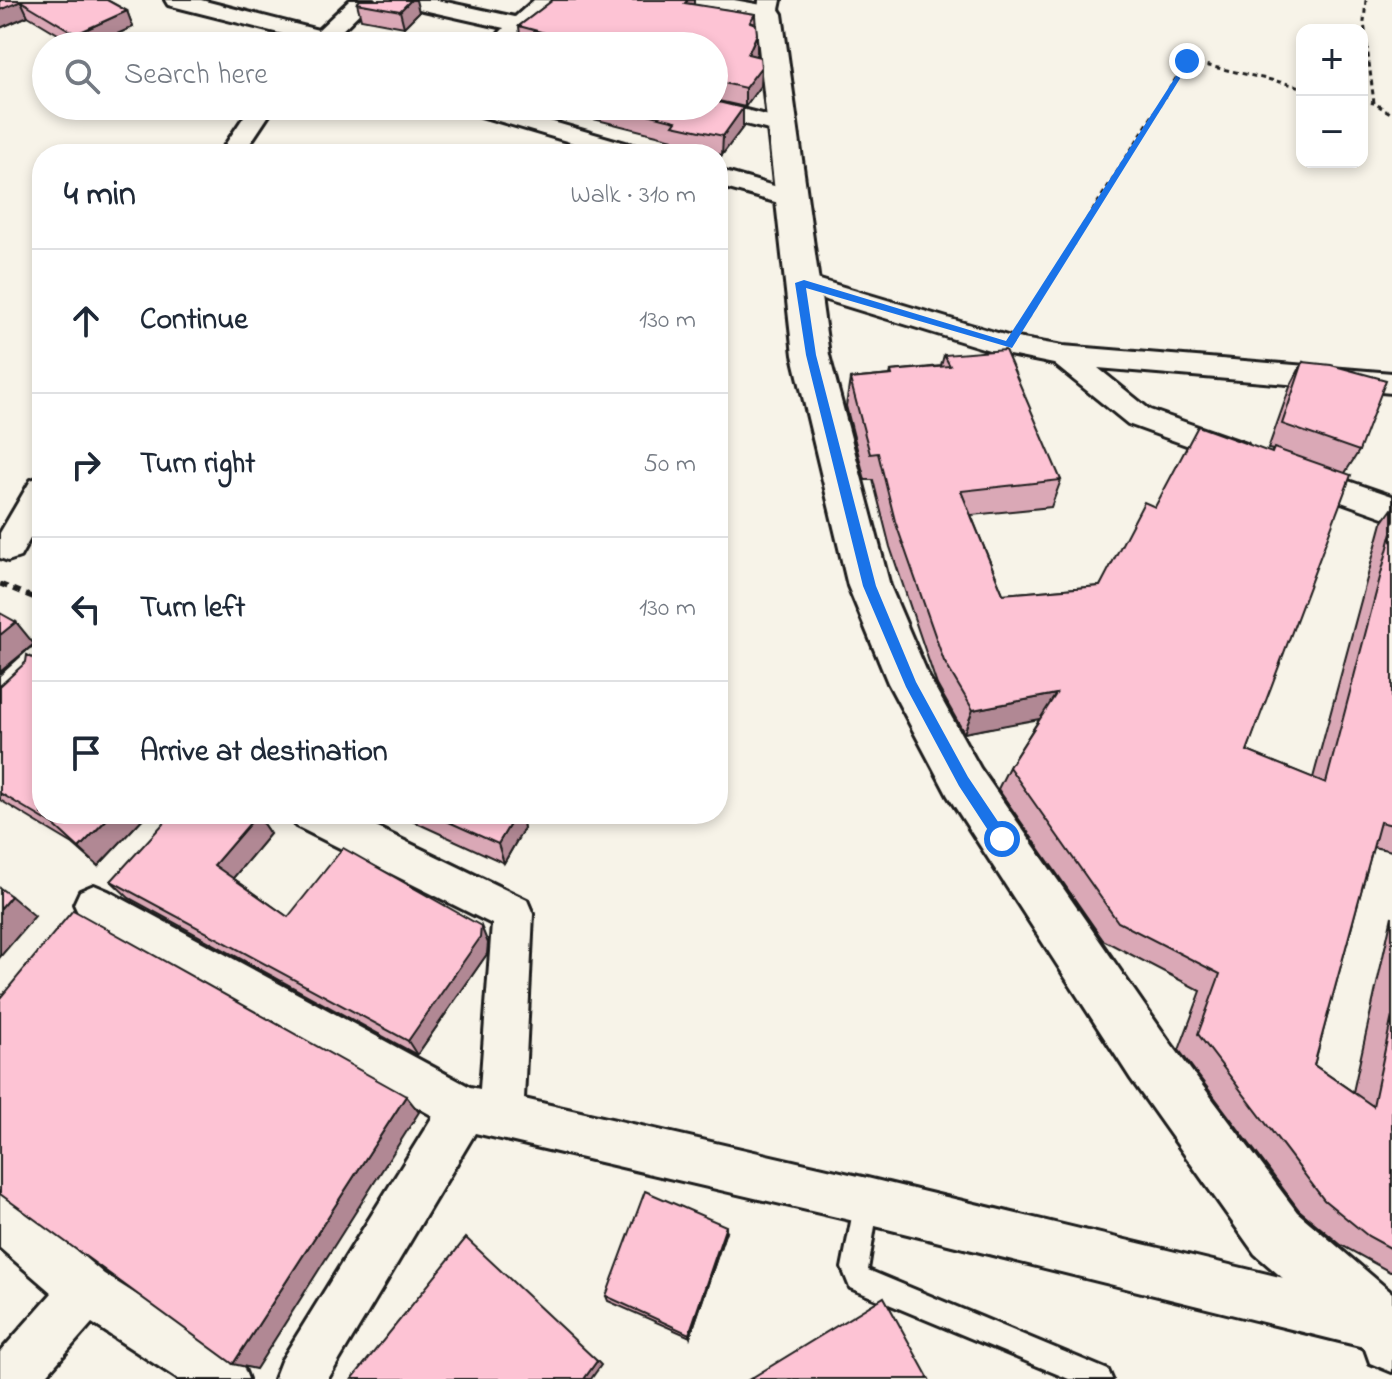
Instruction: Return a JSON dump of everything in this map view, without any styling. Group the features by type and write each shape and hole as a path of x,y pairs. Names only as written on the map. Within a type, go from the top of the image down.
{"street":[{"path":"176,0 283,32"},
{"path":"328,32 362,0"},
{"path":"409,0 520,25"},
{"path":"513,32 546,0"},
{"path":"690,0 770,7 781,126 793,199 800,283 811,355 869,586 910,683 964,782 1150,1060 1276,1233 1390,1333"},
{"path":"728,113 781,126"},
{"path":"238,144 254,120"},
{"path":"520,120 603,144"},
{"path":"728,181 793,199"},
{"path":"800,283 1009,346 1063,356 1392,383"},
{"path":"1063,356 1139,417 1392,508"},
{"path":"8,548 32,506"},
{"path":"0,698 32,668"},
{"path":"299,1379 482,1112 513,914 330,824"},
{"path":"124,870 83,915 482,1112 867,1201 1390,1333"},
{"path":"0,1217 87,1291 223,1379"},
{"path":"10,1379 87,1291"}],"lane":[{"path":"867,1201 854,1268 859,1279 1099,1379"}],"path":[{"path":"1366,0 1364,22 1374,103"},
{"path":"1009,346 1187,61 1296,86"},
{"path":"1368,102 1392,114"},
{"path":"0,584 32,597"}],"building":[{"path":"0,0 107,0 127,11 80,32 73,32 21,1 0,10"},
{"path":"360,0 411,0 400,11 357,3"},
{"path":"553,0 688,0 685,3 755,14 750,22 756,24 757,34 748,54 760,57 761,67 745,88 728,84 728,32 541,32 519,26"},
{"path":"728,104 743,108 723,136 673,125 676,121 672,120 728,120"},
{"path":"1005,350 1061,480 961,491 1003,594 1100,586 1144,502 1155,507 1198,426 1272,453 1274,448 1351,475 1247,751 1326,783 1392,532 1392,825 1380,822 1314,1065 1373,1106 1392,1016 1392,1249 1368,1236 1324,1200 1198,1034 1220,974 1118,922 1009,767 1056,694 973,710 944,661 895,521 878,453 870,454 850,379 892,375 891,371 950,366 944,355"},
{"path":"1303,362 1331,365 1386,380 1359,451 1282,424"},
{"path":"0,613 16,622 0,635"},
{"path":"27,655 32,658 32,812 0,793 0,686 26,662"},
{"path":"52,824 102,824 79,848"},
{"path":"163,824 249,824 214,865 288,917 343,848 481,926 480,938 408,1041 111,881"},
{"path":"453,824 510,824 498,844"},
{"path":"0,888 11,896 0,909"},
{"path":"73,910 406,1096 233,1364 0,1194 0,998"},
{"path":"645,1191 726,1226 689,1334 606,1296"},
{"path":"466,1238 597,1361 584,1379 352,1379"},
{"path":"884,1297 929,1379 750,1379"}],"route":[{"path":"1002,839 964,782 910,683 869,586 811,355 800,283 1009,346 1187,61"}]}
